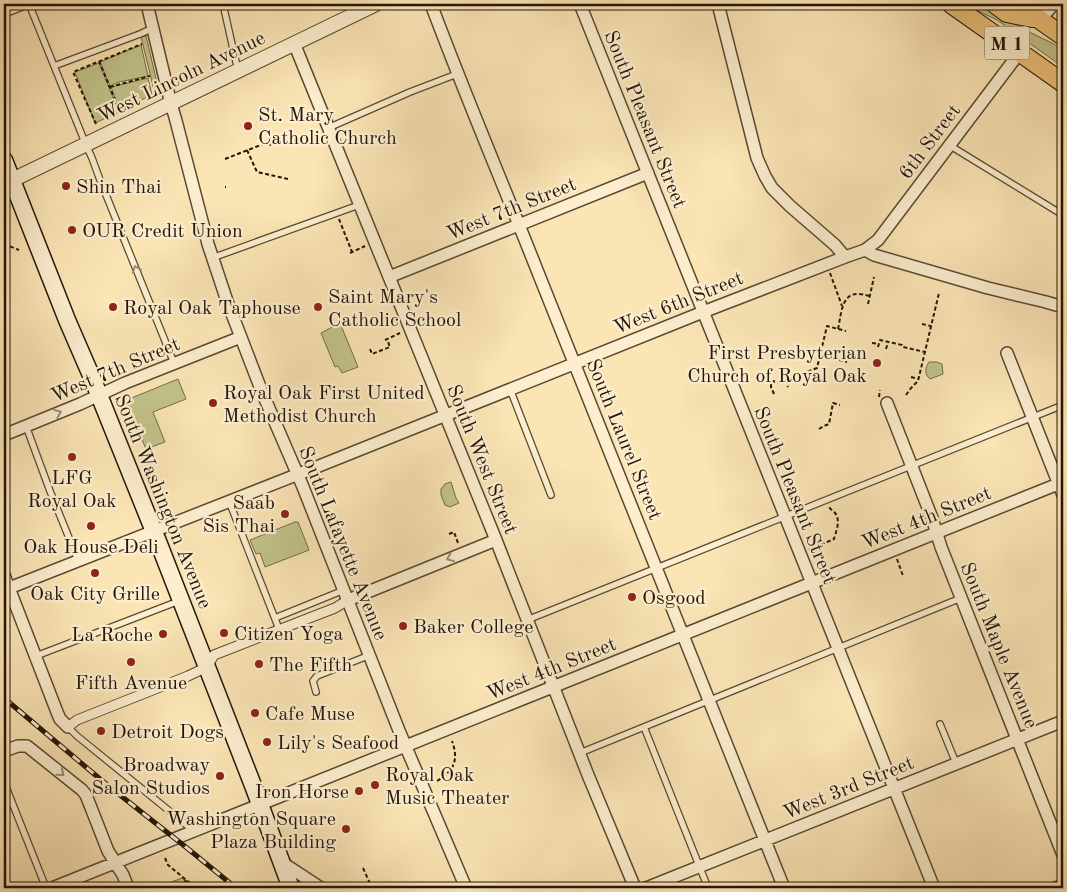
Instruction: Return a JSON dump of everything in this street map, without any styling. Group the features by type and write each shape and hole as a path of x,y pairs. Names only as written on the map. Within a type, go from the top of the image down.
{"main road":[{"name":"M 1","path":"951,4 1063,82"},
{"path":"995,4 1008,13 1040,20"},
{"name":"M 1","path":"1017,4 1063,36"},
{"path":"986,29 1012,33 1063,70"},
{"name":"South Washington Avenue","path":"4,160 8,182 67,320 153,531 261,804 291,888"}],"street":[{"path":"4,11 22,4"},
{"name":"South Lafayette Avenue","path":"147,4 171,104 212,258 262,392 466,888"},
{"name":"West Lincoln Avenue","path":"8,182 376,4"},
{"name":"South Laurel Street","path":"430,4 784,888"},
{"name":"South Pleasant Street","path":"580,4 934,888"},
{"path":"718,4 757,158 765,176 772,188 835,245 845,257"},
{"path":"1040,20 1054,4"},
{"name":"South West Street","path":"294,44 635,888"},
{"name":"6th Street","path":"865,250 878,240 1020,52"},
{"name":"West 7th Street","path":"389,277 648,174"},
{"path":"865,250 874,255 988,288 1063,307"},
{"name":"West 6th Street","path":"6,589 703,312 865,250"},
{"name":"West 7th Street","path":"4,435 174,363 241,337"},
{"path":"1007,353 1032,418 1061,483 1063,495"},
{"name":"South Maple Avenue","path":"887,403 932,518 940,547 1063,855"},
{"name":"West 4th Street","path":"52,888 1061,483"},
{"path":"4,575 6,589 36,656 57,712 60,719 68,726 77,720 188,676 206,667 214,655 335,608 346,595 496,540"},
{"name":"West 3rd Street","path":"646,888 1063,720"},
{"path":"4,751 22,745 27,746 82,790 86,795 108,851 123,875 128,888"},
{"path":"282,863 321,888"}],"lane":[{"path":"29,4 174,363"},
{"path":"223,4 238,71"},
{"path":"54,66 152,28"},
{"path":"328,128 410,92 457,74"},
{"path":"949,145 1063,215"},
{"path":"212,258 359,205"},
{"path":"510,389 551,495"},
{"path":"527,620 1063,405"},
{"path":"26,426 78,560"},
{"path":"229,500 279,629"},
{"path":"275,618 346,595"},
{"path":"580,753 961,598"},
{"path":"36,656 181,601"},
{"path":"316,692 312,680 316,676 370,655"},
{"path":"940,724 956,764"},
{"path":"68,726 77,736 194,831"},
{"path":"644,727 708,888"},
{"path":"4,782 46,888"},
{"path":"1047,888 1063,882"}],"path":[{"path":"96,124 73,72 142,44"},
{"path":"99,61 120,112"},
{"path":"110,87 150,76"},
{"path":"268,134 271,147"},
{"path":"224,159 269,142"},
{"path":"247,150 256,174 288,179"},
{"path":"336,214 351,252 365,246"},
{"path":"4,244 19,250"},
{"path":"832,276 843,308"},
{"path":"868,304 874,276"},
{"path":"906,394 919,379 939,293"},
{"path":"835,334 845,301 851,295 870,296"},
{"path":"922,324 931,326"},
{"path":"774,394 771,382 774,380 778,383 817,368 827,326 846,332"},
{"path":"370,349 372,354 390,347 386,339 400,333"},
{"path":"929,333 934,334"},
{"path":"872,343 879,346 881,335"},
{"path":"880,340 925,352"},
{"path":"886,349 888,342"},
{"path":"820,355 847,362"},
{"path":"808,371 811,378"},
{"path":"910,377 919,379"},
{"path":"785,380 788,387"},
{"path":"819,429 829,424 834,403 840,405"},
{"path":"809,550 834,539 837,519 827,500"},
{"path":"449,534 454,532 458,543"},
{"path":"805,540 814,536"},
{"path":"892,550 903,576"},
{"path":"437,781 447,775 452,768 455,756 455,748 452,741"},
{"path":"164,858 168,865 196,888"},
{"path":"363,868 372,888"},
{"path":"182,888 186,880"}],"green space":[{"path":"964,4 987,4 1023,29 1054,44 1063,51 1063,67 997,20"},
{"path":"146,36 159,91 155,94 141,37"},
{"path":"141,45 148,76 119,82 110,86 100,62"},
{"path":"99,63 119,112 95,123 75,72"},
{"path":"148,78 152,95 120,111 111,87"},
{"path":"340,323 358,367 342,373 338,366 335,367 321,333"},
{"path":"929,362 942,364 943,374 930,379 926,371"},
{"path":"178,379 186,399 153,412 165,442 146,449 129,408 129,399"},
{"path":"451,482 459,503 450,507 445,505 441,489 445,484"},
{"path":"298,522 309,550 265,567 260,553 256,554 250,540"},
{"path":"182,878 195,888 156,888"}],"railway":[{"path":"4,698 106,784 236,888"}],"place":[{"name":"St. Mary Catholic Church","path":"248,126"},
{"name":"Shin Thai","path":"66,186"},
{"name":"OUR Credit Union","path":"72,230"},
{"name":"Royal Oak Taphouse","path":"113,307"},
{"name":"Saint Mary's Catholic School","path":"318,307"},
{"name":"First Presbyterian Church of Royal Oak","path":"877,363"},
{"name":"Royal Oak First United Methodist Church","path":"213,403"},
{"name":"LFG Royal Oak","path":"72,457"},
{"name":"Saab Sis Thai","path":"285,514"},
{"name":"Oak House Deli","path":"91,526"},
{"name":"Oak City Grille","path":"95,573"},
{"name":"Osgood","path":"632,597"},
{"name":"Baker College","path":"403,626"},
{"name":"Citizen Yoga","path":"224,633"},
{"name":"La Roche","path":"163,634"},
{"name":"Fifth Avenue","path":"131,662"},
{"name":"The Fifth","path":"259,664"},
{"name":"Cafe Muse","path":"255,713"},
{"name":"Detroit Dogs","path":"101,731"},
{"name":"Lily's Seafood","path":"267,742"},
{"name":"Broadway Salon Studios","path":"220,776"},
{"name":"Royal Oak Music Theater","path":"375,785"},
{"name":"Iron Horse","path":"359,791"},
{"name":"Washington Square Plaza Building","path":"346,829"}]}
